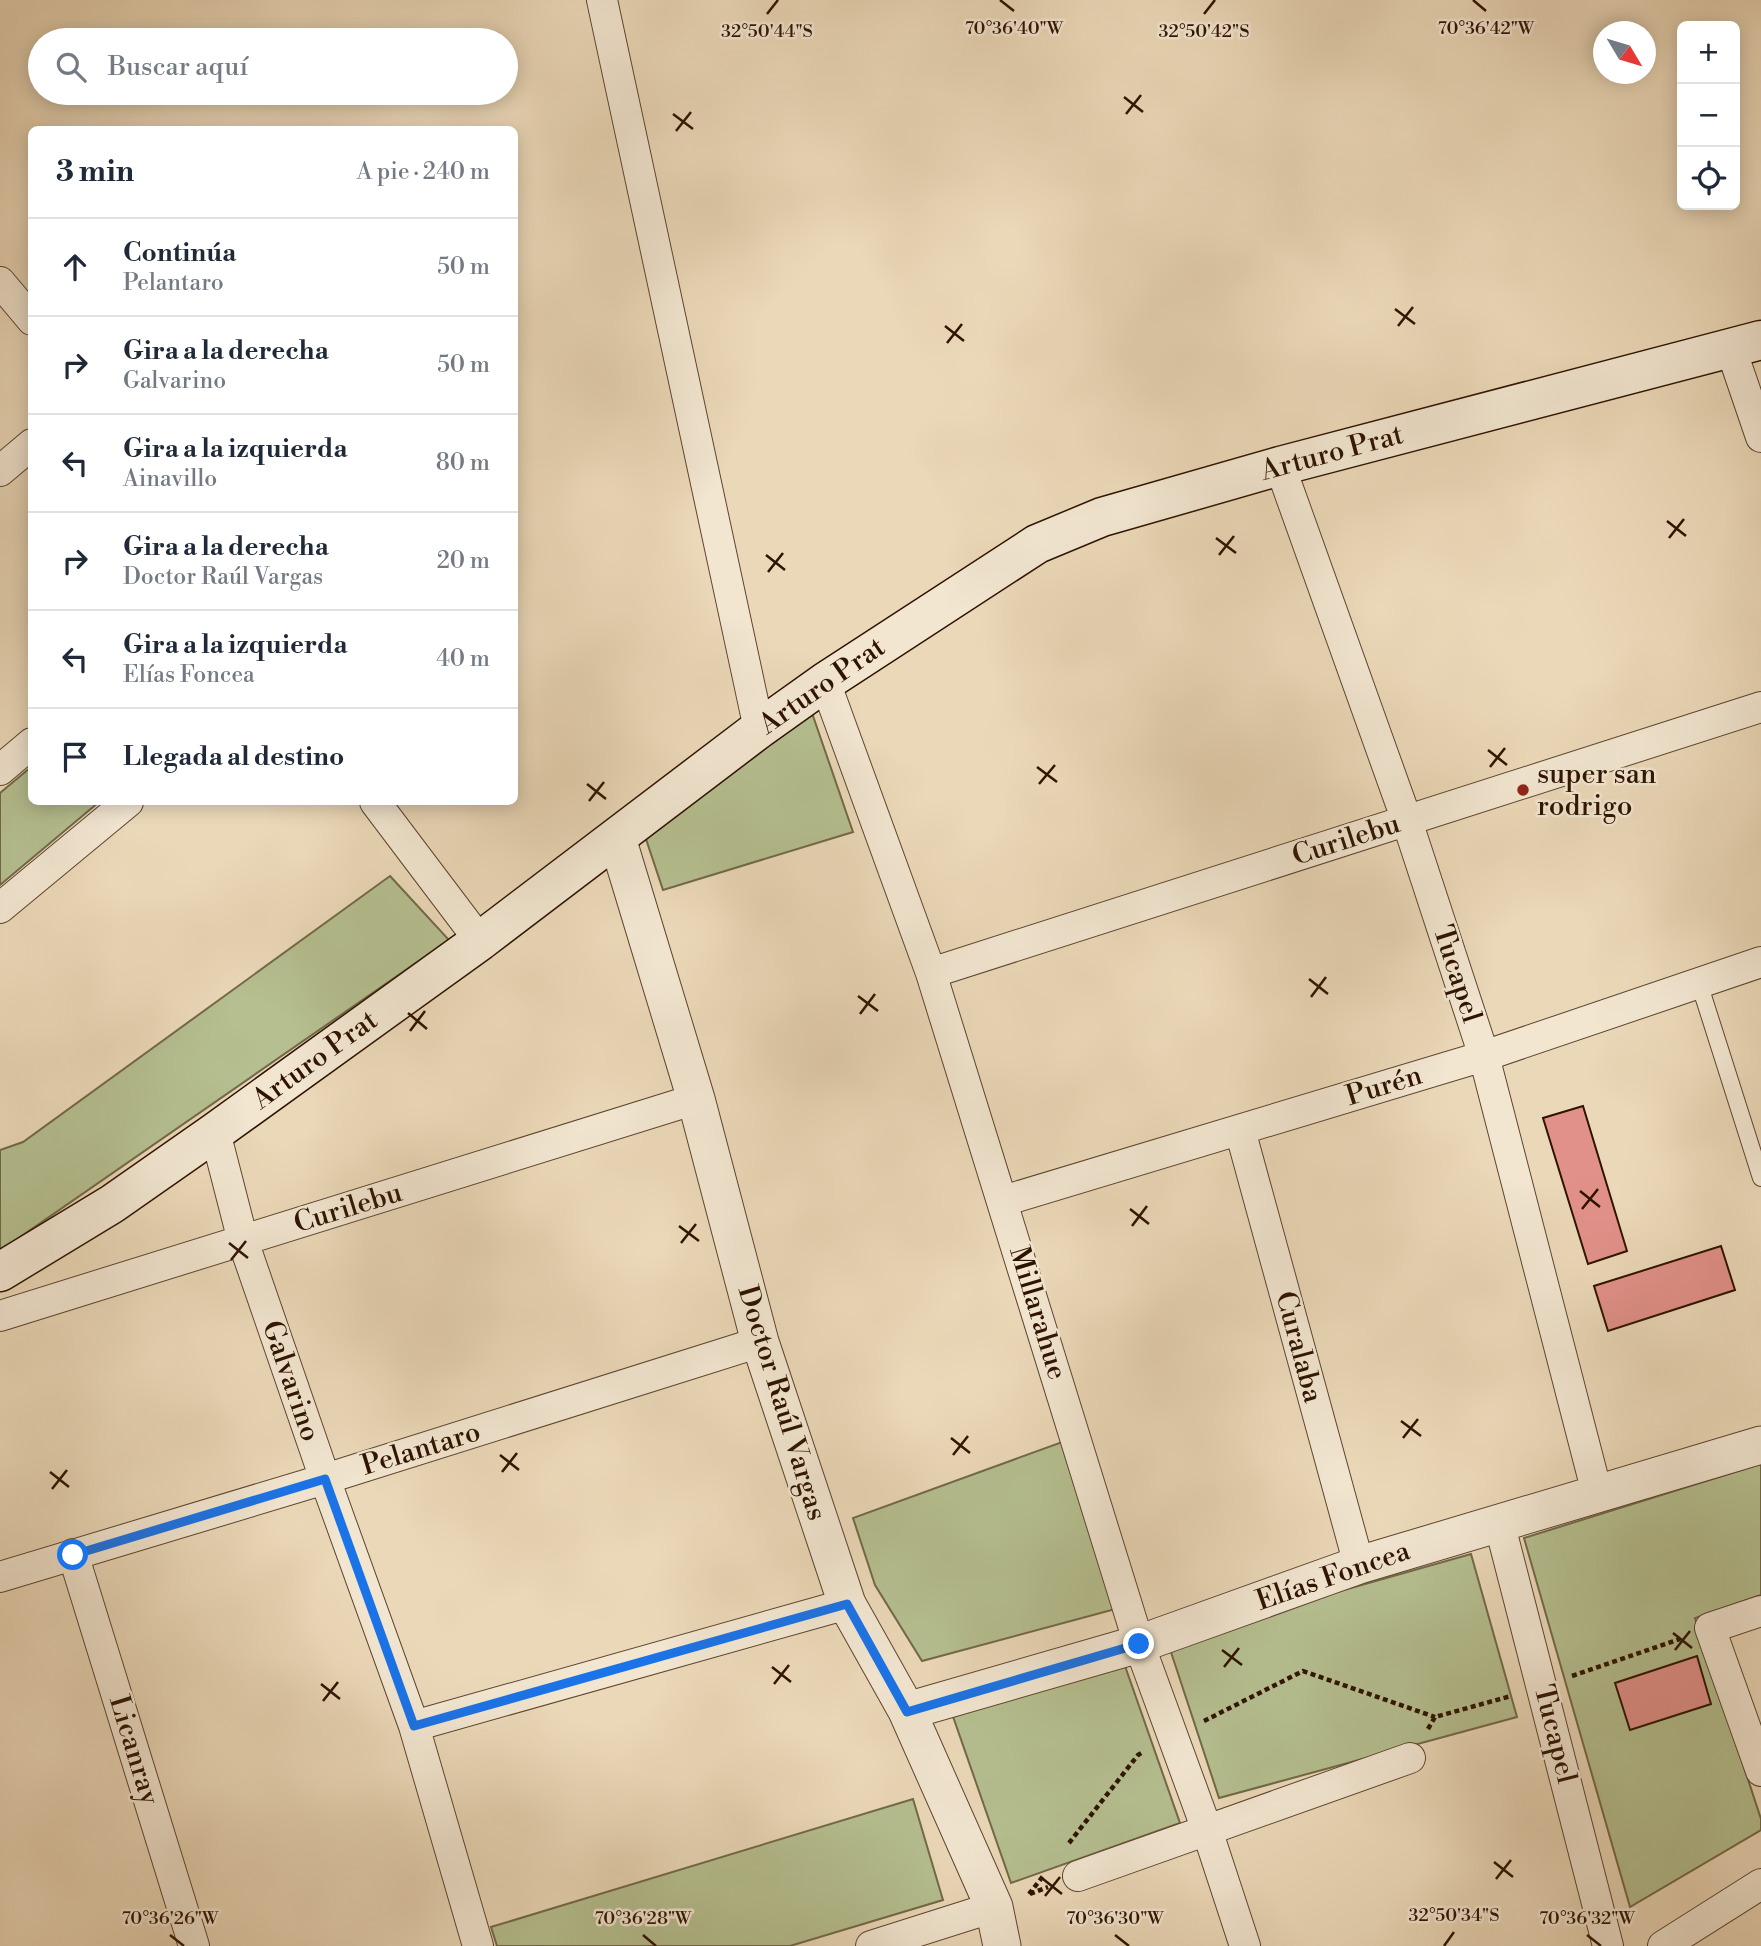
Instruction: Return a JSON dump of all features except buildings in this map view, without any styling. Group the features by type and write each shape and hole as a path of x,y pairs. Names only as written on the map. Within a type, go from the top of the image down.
{"main road":[{"name":"Arturo Prat","path":"0,1272 112,1204 215,1132 480,941 759,729 825,682 1037,544 1102,517 1280,466 1746,344"}],"street":[{"path":"602,0 759,729"},
{"path":"0,282 28,315"},
{"path":"1746,344 1761,437"},
{"path":"0,471 28,447"},
{"name":"Tucapel","path":"1280,466 1408,821 1484,1056 1597,1493"},
{"name":"Millarahue","path":"825,682 931,973 1139,1644 1207,1830 1245,1946"},
{"name":"Curilebu","path":"931,973 1761,707"},
{"path":"0,770 28,746"},
{"path":"0,908 124,805"},
{"path":"377,805 480,941"},
{"name":"Doctor Raúl Vargas","path":"617,838 696,1098 760,1342 847,1604 907,1712 994,1907 1002,1946"},
{"name":"Purén","path":"1003,1201 1484,1056 1761,962"},
{"name":"Curilebu","path":"0,1316 696,1098"},
{"name":"Curalaba","path":"1240,1130 1359,1565"},
{"name":"Galvarino","path":"215,1132 243,1241 414,1726 478,1946"},
{"name":"Pelantaro","path":"0,1577 325,1479 760,1342"},
{"name":"Elías Foncea","path":"907,1712 1139,1644 1359,1565 1761,1445"},
{"name":"Tucapel","path":"1499,1522 1608,1946"},
{"name":"Licanray","path":"73,1555 194,1946"},
{"path":"414,1726 847,1604"},
{"path":"1761,1611 1710,1628 1761,1771"},
{"path":"1070,1863 1207,1830 1410,1758"},
{"path":"1663,1946 1761,1884"},
{"path":"871,1946 994,1907"}],"lane":[{"path":"1699,983 1761,1178"}],"path":[{"path":"994,1907 1029,1894 1070,1863 1138,1755 1303,1671 1435,1717"},
{"path":"1029,1894 1046,1872"}],"green space":[{"path":"812,713 853,832 663,890 646,839"},
{"path":"28,770 28,805 95,805 0,885 0,793"},
{"path":"390,876 449,940 0,1251 0,1150 23,1142"},
{"path":"1065,1441 1119,1608 922,1661 875,1585 853,1518"},
{"path":"1761,1464 1761,1595 1695,1618 1761,1819 1761,1830 1630,1907 1524,1538"},
{"path":"1471,1554 1517,1717 1219,1798 1167,1640"},
{"path":"1118,1646 1180,1823 1011,1883 949,1705"},
{"path":"913,1799 943,1900 790,1946 497,1946 491,1927"}],"place":[{"name":"super san rodrigo","path":"1523,790"}],"route":[{"path":"73,1555 325,1479 414,1726 847,1604 907,1712 1139,1644"}]}
